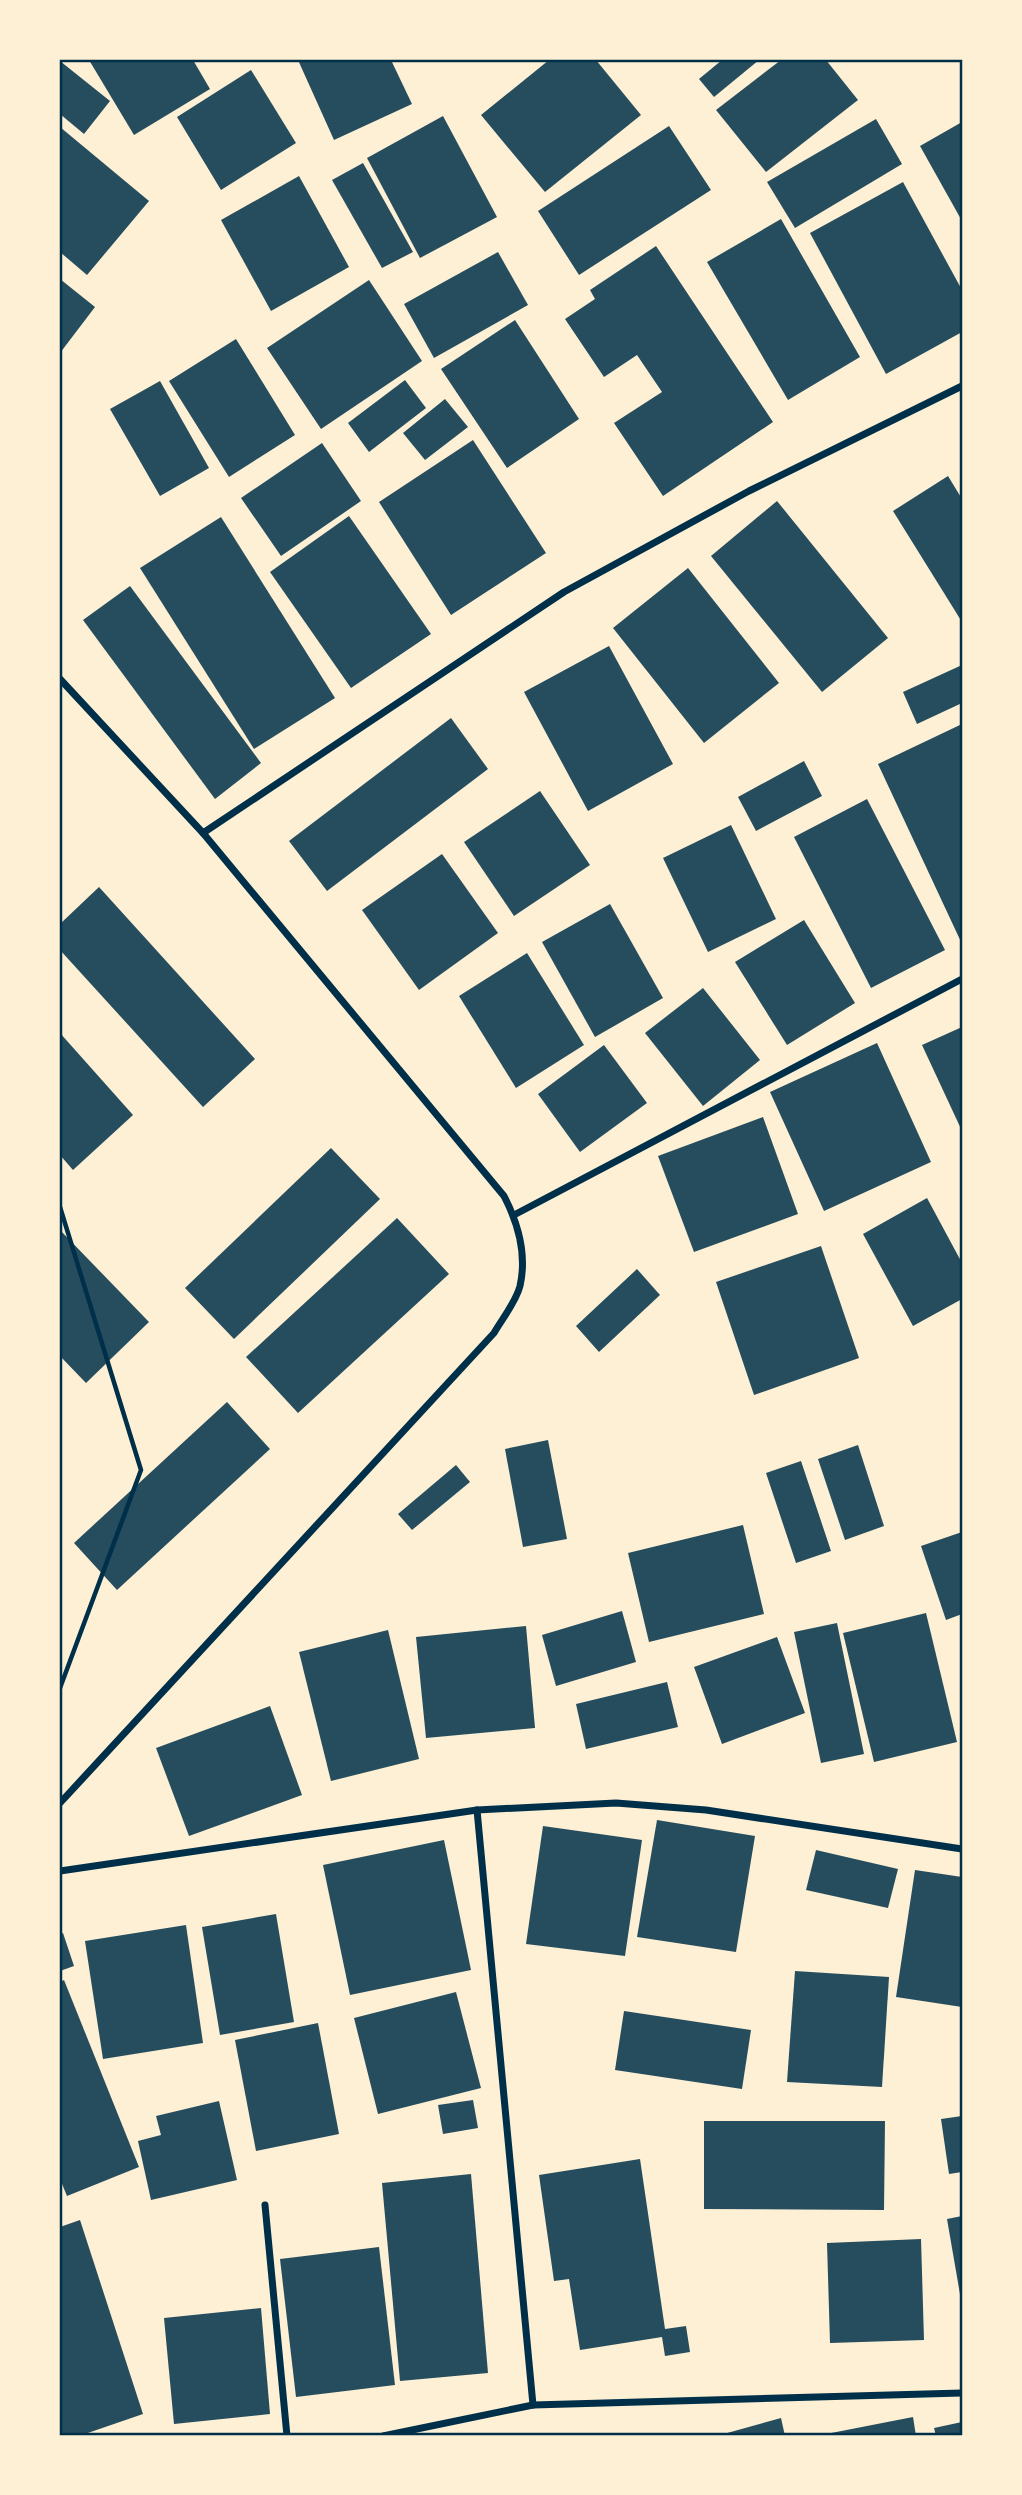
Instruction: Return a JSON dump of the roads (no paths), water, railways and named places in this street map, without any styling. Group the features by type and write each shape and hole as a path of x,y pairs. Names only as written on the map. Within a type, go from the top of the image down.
{"street":[{"path":"203,833 564,592 749,491 962,386"},
{"path":"60,679 203,833 504,1196 514,1215 523,1253 519,1287 494,1334 60,1803"},
{"path":"514,1215 962,979"},
{"path":"60,1871 477,1810 616,1803 706,1810 962,1849"},
{"path":"477,1810 533,2405"},
{"path":"265,2205 287,2435"},
{"path":"383,2435 533,2405 962,2393"}]}
